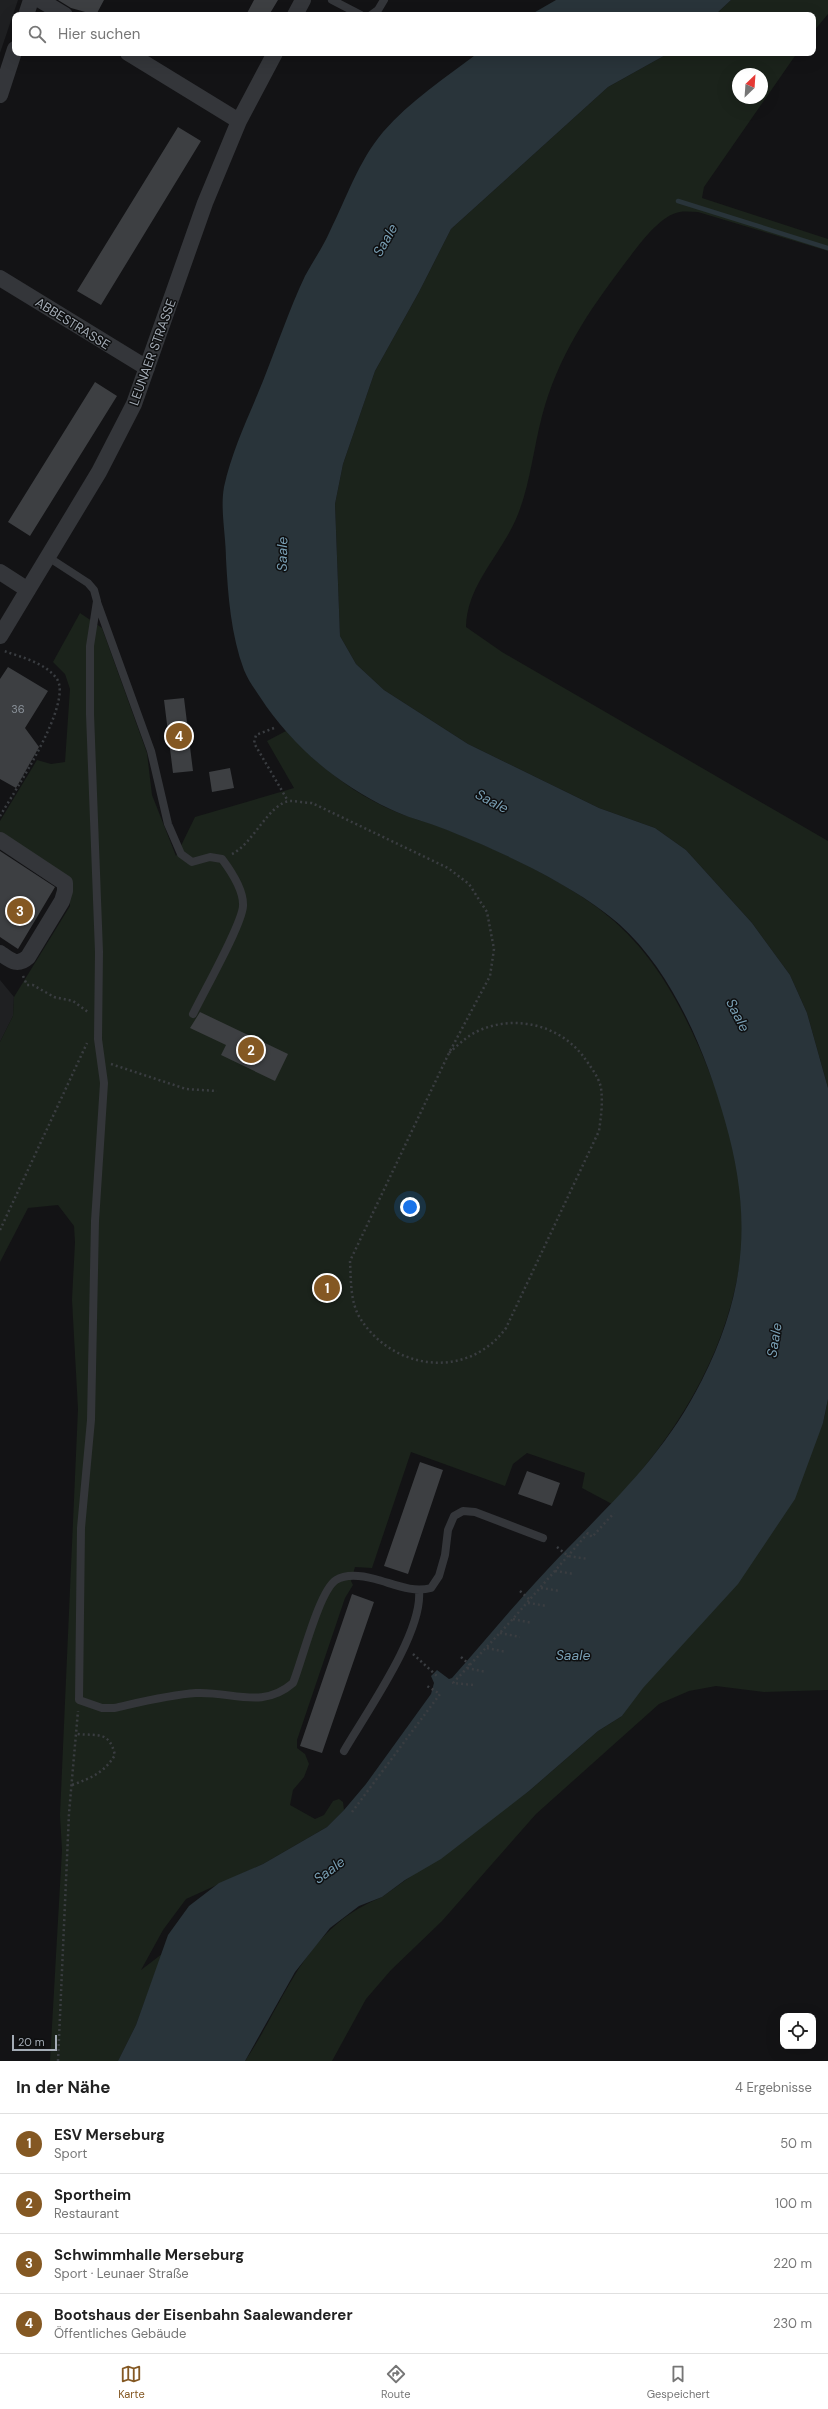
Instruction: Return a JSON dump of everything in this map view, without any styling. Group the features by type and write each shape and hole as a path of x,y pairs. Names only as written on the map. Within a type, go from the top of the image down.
{"street":[{"path":"27,12 31,0"},
{"path":"40,0 60,12"},
{"path":"297,12 303,0"},
{"path":"0,95 13,56"},
{"path":"133,56 239,121"},
{"name":"LEUNAER STRASSE","path":"0,636 99,472 134,404 205,203 239,121 273,56"},
{"name":"ABBESTRASSE","path":"0,278 146,368"},
{"path":"0,572 28,590"},
{"path":"0,840 65,883 65,891 62,901 28,957 15,963 0,953"}],"lane":[{"path":"332,0 355,12"},
{"path":"375,12 384,0"},
{"path":"48,557 88,583 94,590 151,751 168,824 181,854 192,862 210,857 222,859 238,885 243,906 236,928 192,1014"},
{"path":"97,601 90,646 99,952 98,1039 104,1083 95,1221 91,1420 82,1528 79,1700 102,1708 114,1708 196,1693 268,1698 282,1692 293,1683 325,1593 336,1580 351,1576 372,1578 419,1591 431,1588 439,1576 445,1555 448,1530 454,1516 463,1511 475,1512 543,1538"},
{"path":"344,1751 410,1635 420,1603 419,1591"}],"path":[{"path":"0,649 31,660 50,672 57,680 60,694 44,744 0,816"},
{"path":"274,728 256,735 254,743 288,801"},
{"path":"222,859 240,850 254,836 265,818 288,801 312,803 448,868 469,884 487,912 494,949 490,976 448,1052 350,1261 351,1291 359,1316 374,1338 396,1352 422,1362 447,1363 475,1355 496,1342 506,1328 599,1131 602,1108 601,1087 592,1069 564,1037 548,1028 522,1024 501,1025 479,1031 448,1052"},
{"path":"0,1230 98,1021 73,1001 54,998 33,985 27,985 19,962"},
{"path":"102,1060 186,1089 217,1091"},
{"path":"473,1685 453,1683 529,1602 588,1533 592,1537 614,1514"},
{"path":"557,1547 568,1556 588,1559"},
{"path":"555,1571 574,1574"},
{"path":"541,1588 560,1591"},
{"path":"520,1591 529,1602 547,1606"},
{"path":"513,1619 532,1623"},
{"path":"500,1633 520,1637"},
{"path":"404,1647 438,1676"},
{"path":"486,1648 506,1652"},
{"path":"461,1657 470,1665"},
{"path":"467,1668 486,1672"},
{"path":"352,1812 440,1694 427,1686"},
{"path":"58,2061 72,1785 79,1700"},
{"path":"72,1785 96,1776 108,1767 115,1755 112,1742 104,1736 77,1734"}],"shaded area":[{"path":"0,0 18,0 14,12 12,12 12,18 0,53"},
{"path":"731,0 828,0 828,14 816,28 816,12 718,12"},
{"path":"664,56 795,56 768,95 768,68 732,68 732,104 762,104 704,187 702,198 828,239 828,251 698,212 682,212 672,214 664,219 649,233 599,299 576,335 566,354 549,394 542,416 521,507 502,546 478,584 468,612 466,627 502,652 828,841 828,1088 807,1013 790,975 752,923 686,850 655,828 599,808 468,744 384,690 356,664 340,636 335,504 343,464 375,371 419,292 451,229 608,87"},
{"path":"80,613 102,628 147,753 152,795 176,856 195,817 294,788 267,741 286,731 322,766 364,796 394,811 443,828 519,861 574,892 610,917 627,933 655,967 679,1005 699,1047 717,1091 732,1138 741,1186 743,1210 743,1233 739,1271 730,1309 702,1380 683,1413 661,1445 612,1504 582,1488 585,1473 527,1453 513,1464 505,1486 411,1452 372,1568 355,1567 351,1581 353,1585 345,1598 297,1740 297,1748 305,1754 309,1764 304,1777 293,1790 290,1805 315,1819 324,1815 333,1801 339,1799 343,1802 344,1810 327,1827 263,1864 186,1899 163,1930 141,1970 162,1954 136,2025 118,2061 50,2061 62,1850 60,1815 78,1409 72,1300 75,1242 74,1226 58,1205 28,1208 0,1262 0,1042 13,1016 14,997 70,906 69,882 0,833 0,821 37,760 51,764 65,762 70,689 65,674 53,662"},
{"path":"0,980 14,997 13,1016 0,1042"},
{"path":"828,1399 828,1690 764,1692 716,1686 689,1691 659,1704 536,1814 442,1921 391,1970 366,1999 332,2061 245,2061 300,1967 315,1946 333,1927 355,1911 382,1897 529,1791 598,1731 622,1716 823,1423"}],"water":[{"path":"556,0 731,0 718,12 535,12"},
{"name":"Saale","path":"474,56 664,56 608,87 451,229 419,292 375,371 343,464 335,504 340,636 356,664 384,690 468,744 599,808 655,828 686,850 752,923 790,975 807,1013 828,1088 828,1399 823,1423 795,1499 738,1584 643,1688 622,1716 598,1731 529,1791 441,1859 405,1880 382,1897 359,1906 330,1928 295,1972 245,2061 118,2061 136,2025 168,1935 189,1906 219,1883 263,1864 327,1827 366,1784 431,1694 434,1683 431,1676 437,1670 449,1679 452,1678 535,1583 651,1459 686,1409 702,1380 717,1347 728,1315 736,1284 740,1252 741,1221 739,1189 734,1155 717,1095 697,1041 671,989 656,965 638,943 619,924 601,909 580,895 509,857 439,827 408,817 390,809 352,788 317,762 286,732 247,677 236,643 228,587 223,495 227,473 236,446 305,276 327,237 367,155 374,143 393,121 428,90"}],"building":[{"path":"58,0 104,0 98,12 85,12 71,8"},
{"path":"254,0 278,0 271,12 248,12"},
{"path":"178,127 201,141 101,305 77,291"},
{"path":"95,382 117,396 30,536 8,522"},
{"path":"8,667 48,691 25,728 39,747 16,788 0,779 0,679"},
{"path":"184,698 193,771 173,773 164,700"},
{"path":"230,768 234,788 212,792 209,772"},
{"path":"0,851 55,887 18,949 0,937"},
{"path":"200,1012 288,1054 275,1081 221,1055 226,1045 190,1028"},
{"path":"420,1462 443,1470 408,1574 384,1566"},
{"path":"527,1471 560,1483 552,1506 518,1494"},
{"path":"352,1594 374,1602 322,1753 300,1746"}],"waterway":[{"path":"678,201 828,248"}],"place":[{"name":"Bootshaus der Eisenbahn Saalewanderer","path":"179,736"},
{"name":"Schwimmhalle Merseburg","path":"20,911"},
{"name":"Sportheim","path":"251,1050"},
{"name":"ESV Merseburg","path":"327,1288"}]}
